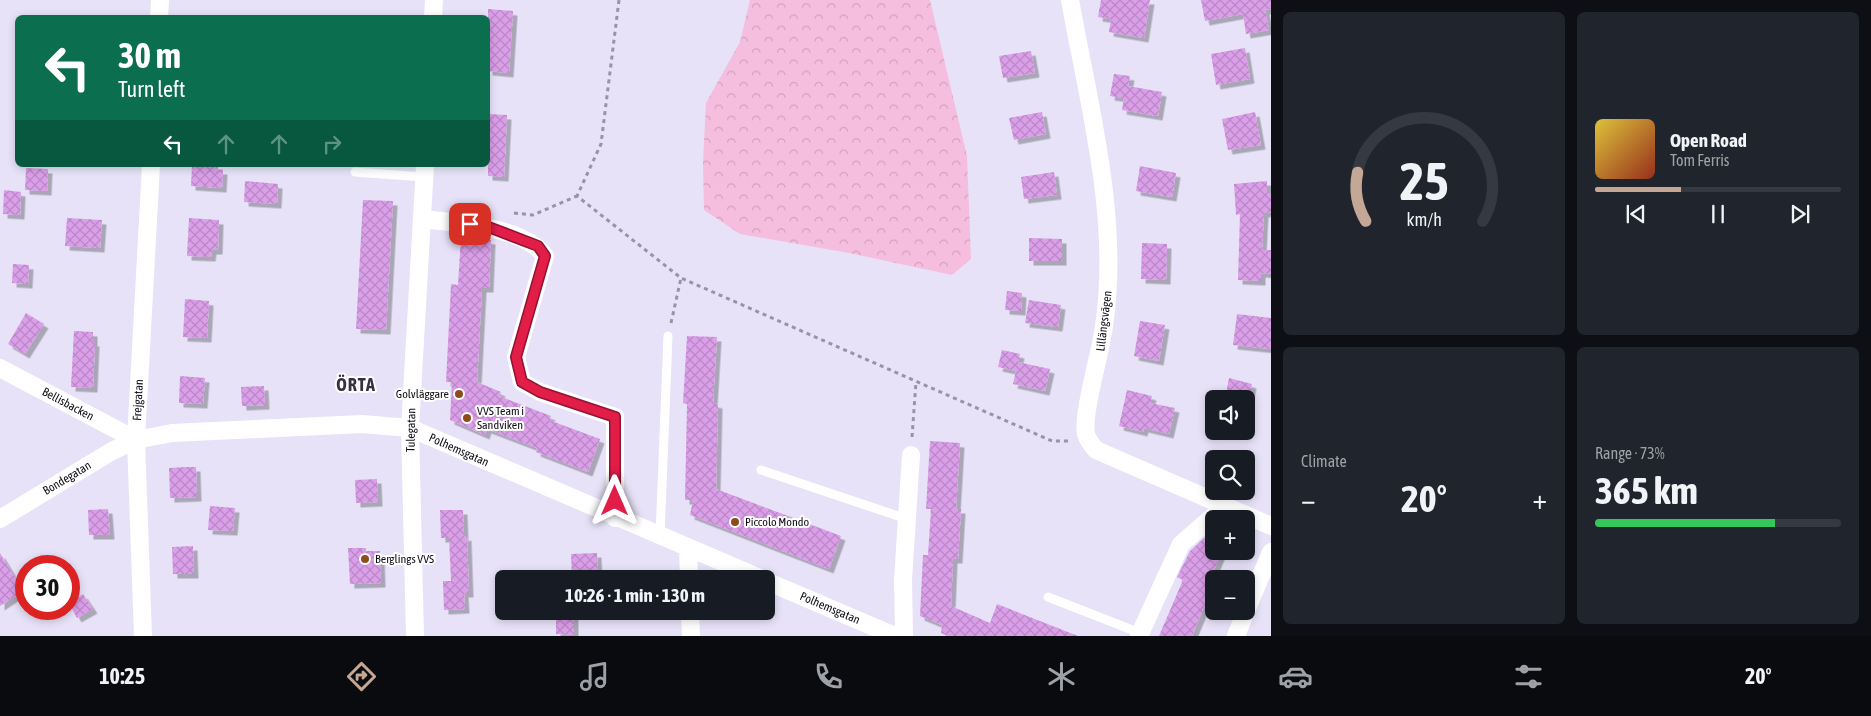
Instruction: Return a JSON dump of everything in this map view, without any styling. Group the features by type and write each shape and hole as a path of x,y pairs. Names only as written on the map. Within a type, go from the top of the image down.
{"street":[{"path":"159,15 160,0"},
{"path":"433,15 434,0"},
{"name":"Lillängsvägen","path":"1070,0 1107,218 1108,292 1104,326 1086,417 1086,433 1089,442"},
{"name":"Frejgatan","path":"143,636 136,440 151,167"},
{"name":"Tulegatan","path":"415,636 410,428 425,171"},
{"path":"422,219 486,226 538,246 545,256 516,357 522,382 540,392 615,417 615,518"},
{"name":"Bellisbacken","path":"0,368 136,440"},
{"name":"Polhemsgatan","path":"136,440 172,433 352,425 410,428 615,518 741,570"},
{"name":"Bondegatan","path":"0,519 112,451 136,440"},
{"path":"1089,442 1096,450 1271,526"},
{"path":"904,636 903,580 911,455"},
{"path":"1139,635 1181,544 1225,506"},
{"path":"688,547 689,570"},
{"path":"1255,590 1271,552"},
{"name":"Polhemsgatan","path":"775,584 894,636"},
{"path":"690,620 691,636"},
{"path":"1236,636 1242,620"}],"lane":[{"path":"355,172 425,171"},
{"path":"660,536 668,336"},
{"path":"761,470 907,519"},
{"path":"1048,597 1139,635"}],"path":[{"path":"505,213 533,215 577,196 601,144 619,0"},
{"path":"577,196 681,278 1052,441 1089,442"},
{"path":"668,336 681,278"},
{"path":"911,455 916,382"}],"green space":[{"path":"750,0 930,0 967,156 971,259 952,275 849,253 740,234 704,210 703,162 706,103 740,42"}],"building":[{"path":"1101,0 1150,0 1144,38 1109,32 1111,19 1098,17"},
{"path":"1201,0 1271,0 1271,9 1265,10 1269,30 1246,34 1243,14 1205,21"},
{"path":"488,9 513,11 509,73 490,71 490,15 488,15"},
{"path":"1245,48 1250,79 1216,85 1211,54"},
{"path":"1031,51 1035,73 1003,78 999,56"},
{"path":"1114,74 1130,76 1128,86 1162,92 1158,116 1122,110 1124,98 1110,96"},
{"path":"1042,112 1046,134 1014,140 1009,118"},
{"path":"1255,112 1261,145 1228,150 1222,119"},
{"path":"490,114 507,115 504,177 488,176 488,167 490,167"},
{"path":"1140,166 1176,173 1172,197 1136,191"},
{"path":"192,167 218,167 218,170 223,170 222,188 191,186"},
{"path":"26,168 48,169 47,191 25,190"},
{"path":"1054,172 1057,195 1024,199 1021,177"},
{"path":"245,181 278,184 277,204 244,202"},
{"path":"1267,181 1267,193 1271,193 1271,212 1264,213 1262,250 1271,250 1271,274 1261,273 1261,281 1238,280 1240,214 1236,215 1234,184"},
{"path":"4,190 21,192 20,215 3,214"},
{"path":"363,200 393,201 386,330 356,329"},
{"path":"67,218 102,220 100,248 65,246"},
{"path":"189,218 219,220 218,250 212,250 211,257 187,256"},
{"path":"461,237 491,240 489,288 482,288 477,382 501,392 499,396 551,416 549,420 600,439 588,472 536,452 537,448 487,429 485,435 450,420 452,382 446,382 451,284 458,285"},
{"path":"1029,238 1062,239 1062,261 1029,261"},
{"path":"1142,243 1167,244 1166,280 1141,279"},
{"path":"13,264 29,265 28,284 12,283"},
{"path":"1007,291 1022,293 1021,311 1005,310"},
{"path":"185,299 209,301 207,338 183,337"},
{"path":"1029,300 1061,305 1058,327 1025,323"},
{"path":"26,313 44,324 25,354 8,344"},
{"path":"1237,314 1271,318 1271,349 1233,345"},
{"path":"1140,321 1165,325 1159,361 1134,356"},
{"path":"74,331 93,332 93,342 95,342 93,388 71,387"},
{"path":"687,336 717,337 713,403 718,404 716,489 841,536 829,569 690,515 693,500 685,500 687,404 683,403"},
{"path":"1002,350 1020,354 1018,362 1050,369 1045,391 1013,384 1016,371 998,367"},
{"path":"180,376 205,378 203,404 179,403"},
{"path":"1229,378 1252,384 1251,390 1227,390"},
{"path":"264,386 265,405 242,406 241,387"},
{"path":"1127,390 1152,396 1150,403 1175,408 1169,434 1144,428 1143,432 1119,426"},
{"path":"930,441 960,443 956,509 961,509 958,559 953,559 951,606 990,623 997,604 1078,636 948,636 941,633 942,625 920,616 923,555 928,555 931,509 926,509"},
{"path":"196,467 197,497 170,498 169,468"},
{"path":"377,479 378,502 356,503 355,480"},
{"path":"210,506 235,508 233,531 208,530"},
{"path":"108,509 110,535 89,535 88,510"},
{"path":"440,510 463,510 464,537 467,536 469,593 464,593 465,609 444,610 443,581 451,581 449,538 441,538"},
{"path":"1204,538 1205,560 1218,560 1214,570 1205,570 1205,605 1192,636 1159,636 1183,580 1177,577 1190,551"},
{"path":"193,546 194,574 173,574 172,547"},
{"path":"348,548 366,548 366,551 380,551 381,583 350,584"},
{"path":"0,553 15,578 15,596 0,606"},
{"path":"597,553 598,570 572,570 571,554"},
{"path":"83,594 93,609 80,616 80,596"},
{"path":"556,620 574,620 574,635 556,634"}],"place":[{"name":"Golvläggare","path":"459,394"},
{"name":"VVS Team i Sandviken","path":"467,418"},
{"name":"Piccolo Mondo","path":"735,522"},
{"name":"Berglings VVS","path":"365,559"}],"district":[{"name":"ÖRTA","path":"356,385"}],"route":[{"path":"470,224 486,226 538,246 545,256 516,357 522,382 540,392 615,417 615,501"}]}
